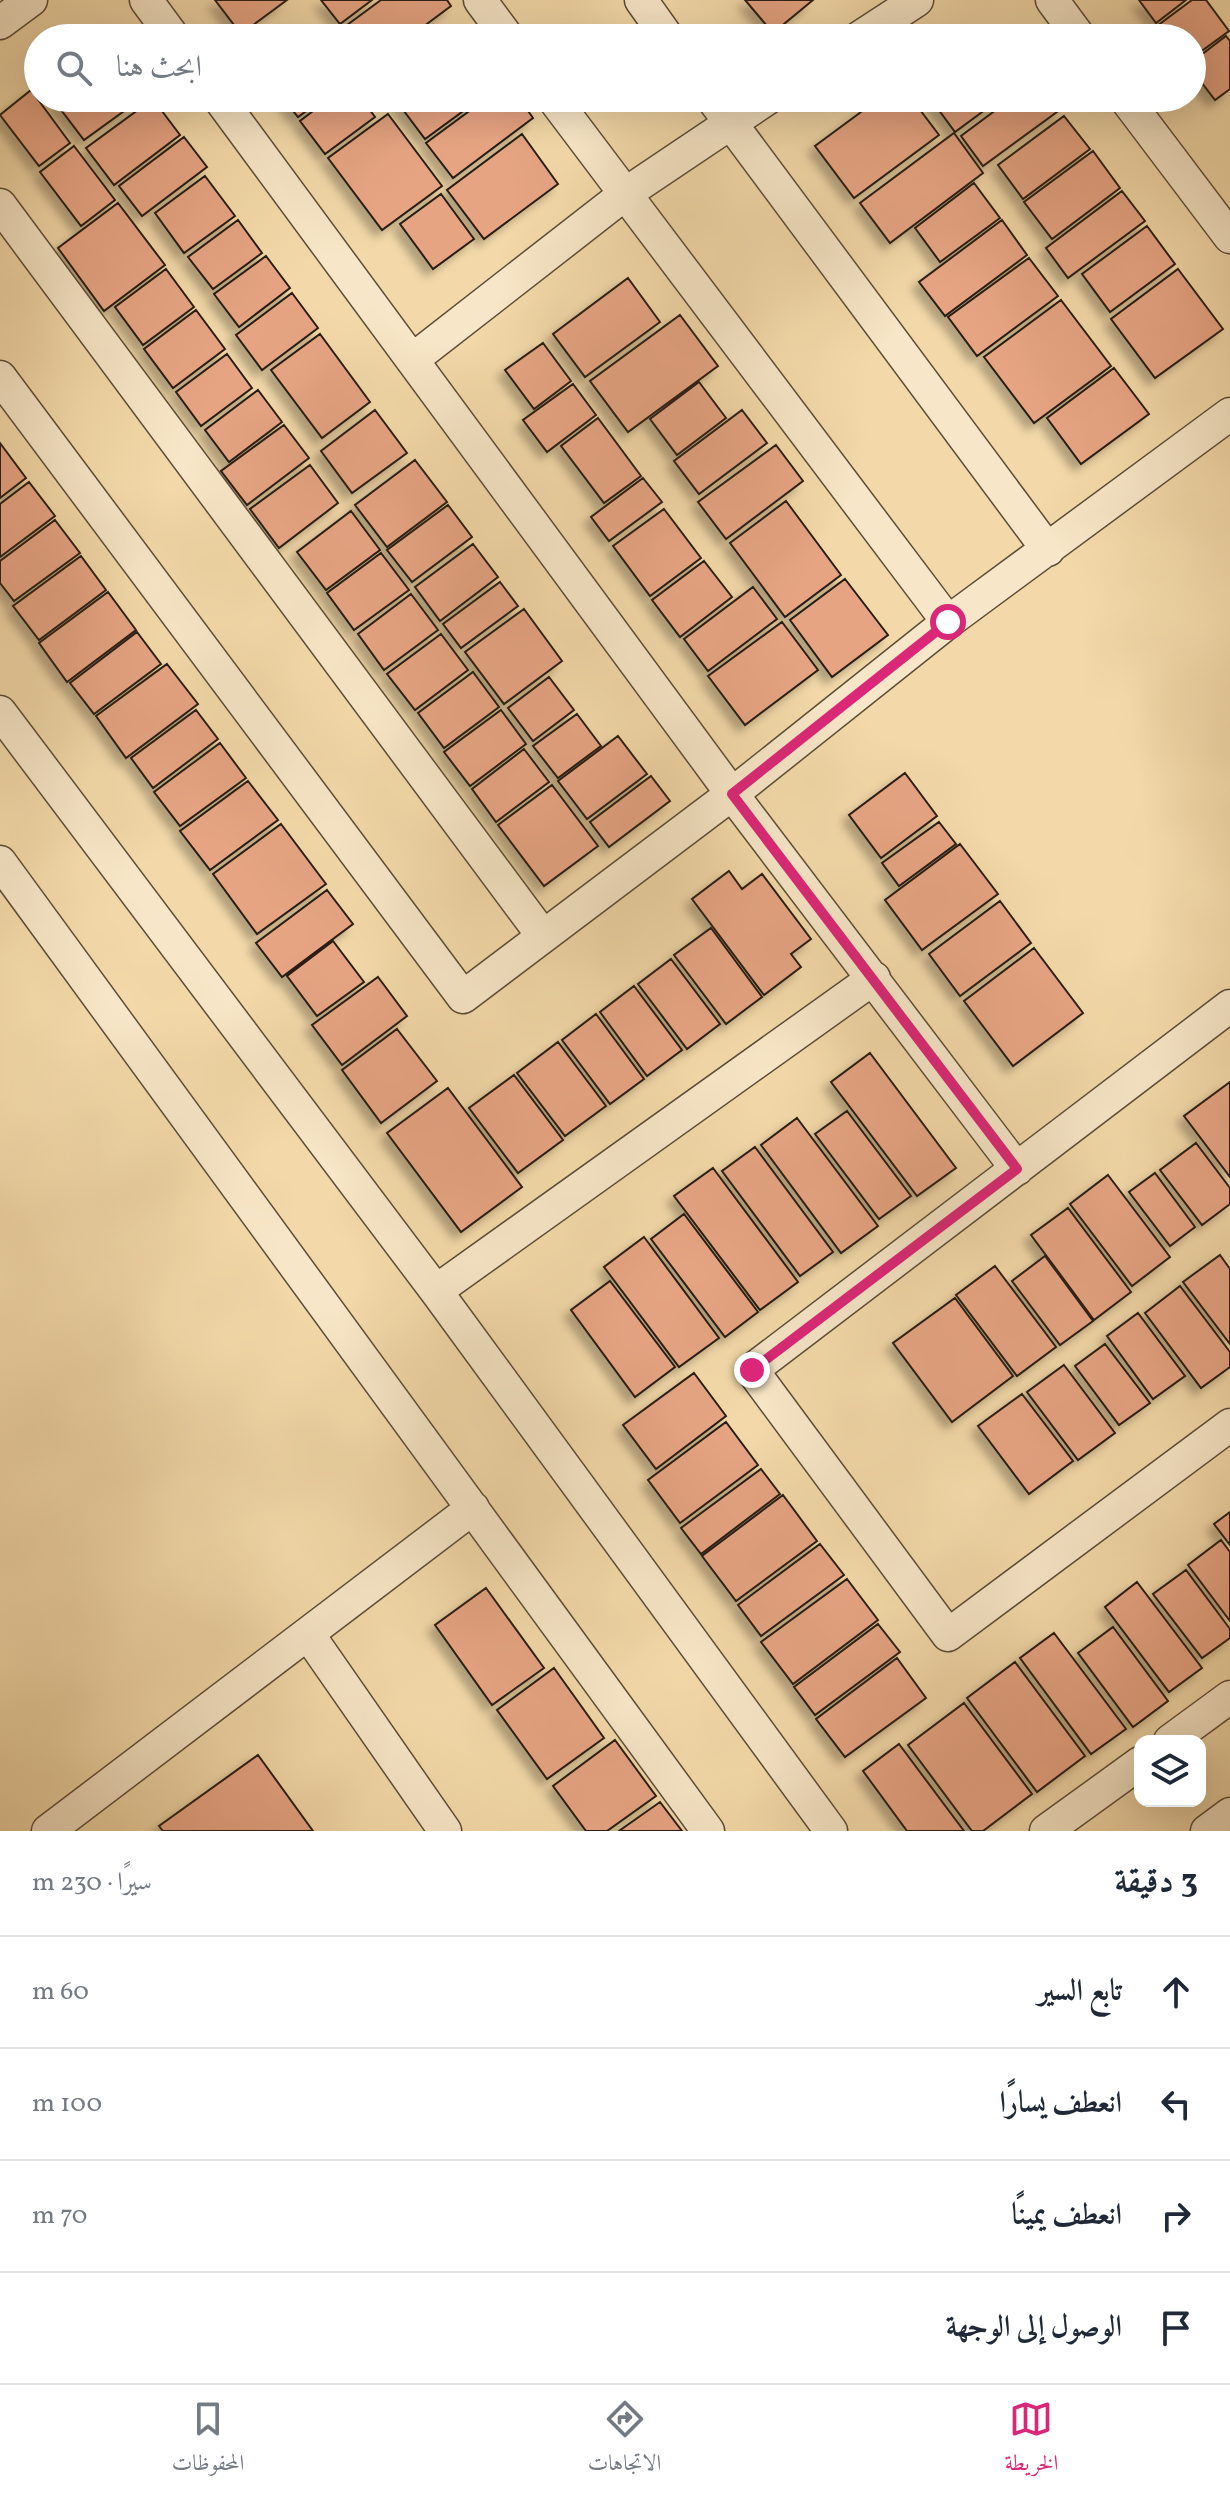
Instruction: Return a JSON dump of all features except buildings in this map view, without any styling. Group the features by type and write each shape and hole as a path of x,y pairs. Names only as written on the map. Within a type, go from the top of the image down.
{"street":[{"path":"0,23 31,0"},
{"path":"146,0 164,24"},
{"path":"480,0 498,24"},
{"path":"641,0 658,24"},
{"path":"880,24 917,0"},
{"path":"1052,0 1070,24"},
{"path":"229,112 732,794 1017,1169"},
{"path":"564,112 948,622"},
{"path":"412,360 625,194 719,112"},
{"path":"722,112 1048,550"},
{"path":"1136,112 1230,237"},
{"path":"0,205 543,936"},
{"path":"0,377 463,997 732,794 948,622 1230,414"},
{"path":"0,712 436,1291 831,1831"},
{"path":"0,862 708,1831"},
{"path":"436,1291 874,978"},
{"path":"1230,1006 752,1370 948,1635 1230,1425"},
{"path":"48,1831 473,1508"},
{"path":"308,1634 445,1831"},
{"path":"1178,1735 1230,1697"},
{"path":"1046,1831 1134,1767"},
{"path":"1207,1831 1230,1814"}],"route":[{"path":"752,1370 1017,1169 732,794 948,622"}]}
